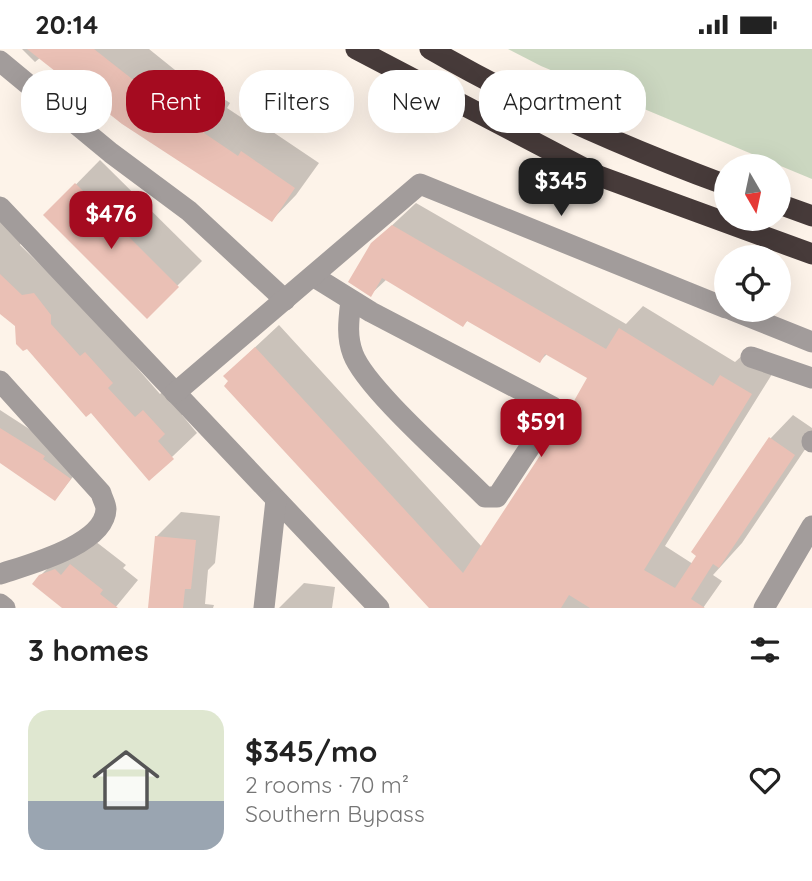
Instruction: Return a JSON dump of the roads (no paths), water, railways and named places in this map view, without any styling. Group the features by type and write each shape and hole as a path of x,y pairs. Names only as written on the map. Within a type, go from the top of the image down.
{"highway":[{"path":"356,49 598,176 812,254"},
{"path":"430,49 498,89 631,150 714,181"},
{"path":"791,208 812,216"}],"street":[{"path":"0,61 111,153 190,211 285,300"},
{"path":"175,393 420,184 714,302"},
{"path":"0,207 379,608"},
{"path":"313,276 351,300 553,407 551,415 497,497 485,497 367,379 353,354 348,329 351,300"},
{"path":"762,322 812,342"},
{"path":"751,358 812,378"},
{"path":"0,381 101,493 106,510 100,524 86,539 57,555 0,574"},
{"path":"264,608 276,499"},
{"path":"764,608 812,526"},
{"path":"0,604 5,608"}]}
